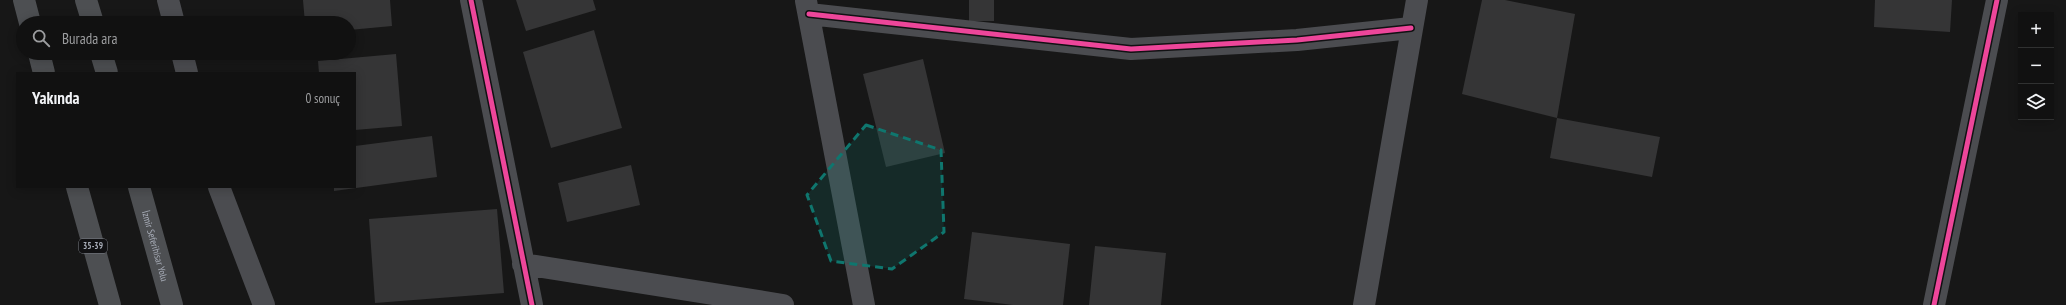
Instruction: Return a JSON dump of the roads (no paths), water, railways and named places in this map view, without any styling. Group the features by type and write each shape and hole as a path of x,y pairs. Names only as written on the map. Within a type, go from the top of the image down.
{"main road":[{"path":"24,0 28,16"},
{"path":"86,0 91,16"},
{"path":"41,60 44,72"},
{"path":"103,60 107,72"},
{"name":"35-39","path":"77,188 110,305"},
{"name":"İzmir Seferihisar Yolu","path":"139,188 172,305"}],"street":[{"path":"168,0 172,16"},
{"path":"471,0 532,305"},
{"path":"1364,305 1417,0"},
{"path":"1934,305 1997,0"},
{"path":"864,305 808,7 1131,49 1297,40 1411,28"},
{"path":"184,60 187,72"},
{"path":"219,188 264,305"},
{"path":"523,264 783,305"}]}
